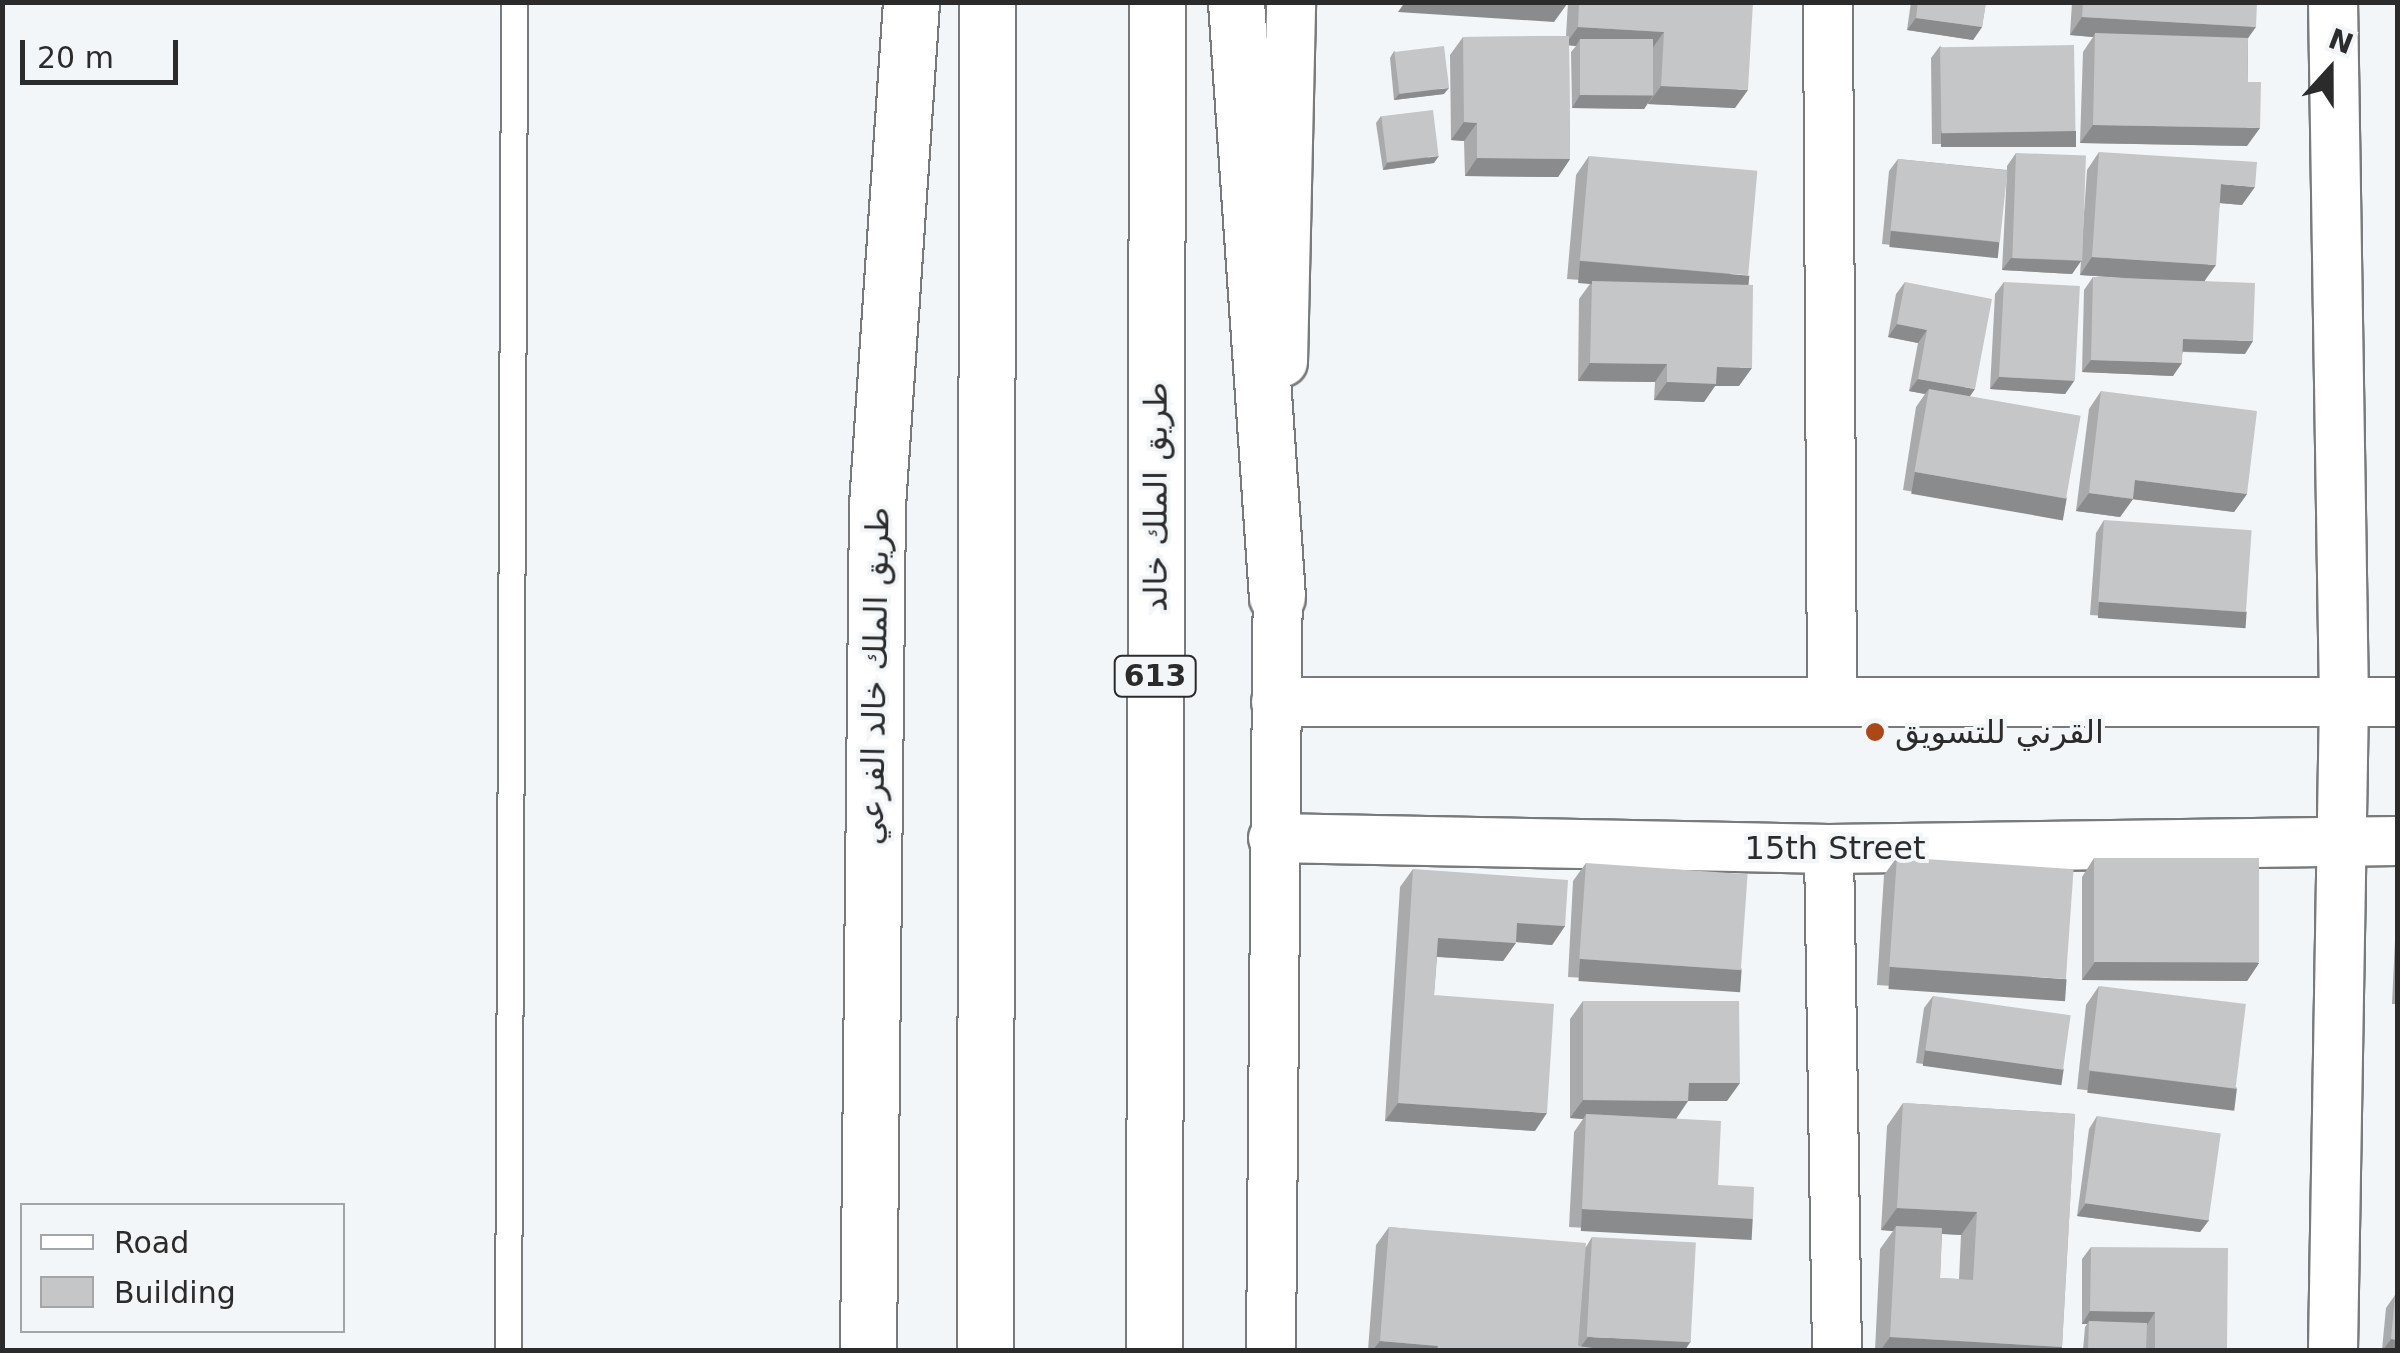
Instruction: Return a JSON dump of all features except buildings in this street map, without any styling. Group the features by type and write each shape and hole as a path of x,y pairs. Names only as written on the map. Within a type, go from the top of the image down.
{"main road":[{"name":"طريق الملك خالد الفرعي","path":"868,1350 876,505 911,2"},
{"path":"985,1350 987,2"},
{"name":"طريق الملك خالد","path":"1154,1350 1156,2"},
{"path":"1236,2 1277,598"}],"street":[{"path":"1271,1350 1277,598 1291,2"},
{"path":"1828,2 1832,702"},
{"path":"2332,1350 2338,844 2344,702 2333,2"},
{"path":"1276,702 2398,702"},
{"name":"15th Street","path":"1274,838 1829,849 2398,841"},
{"path":"1829,849 1837,1350"}],"lane":[{"path":"508,1350 514,2"}],"place":[{"name":"القرني للتسويق","path":"1875,732"}]}
